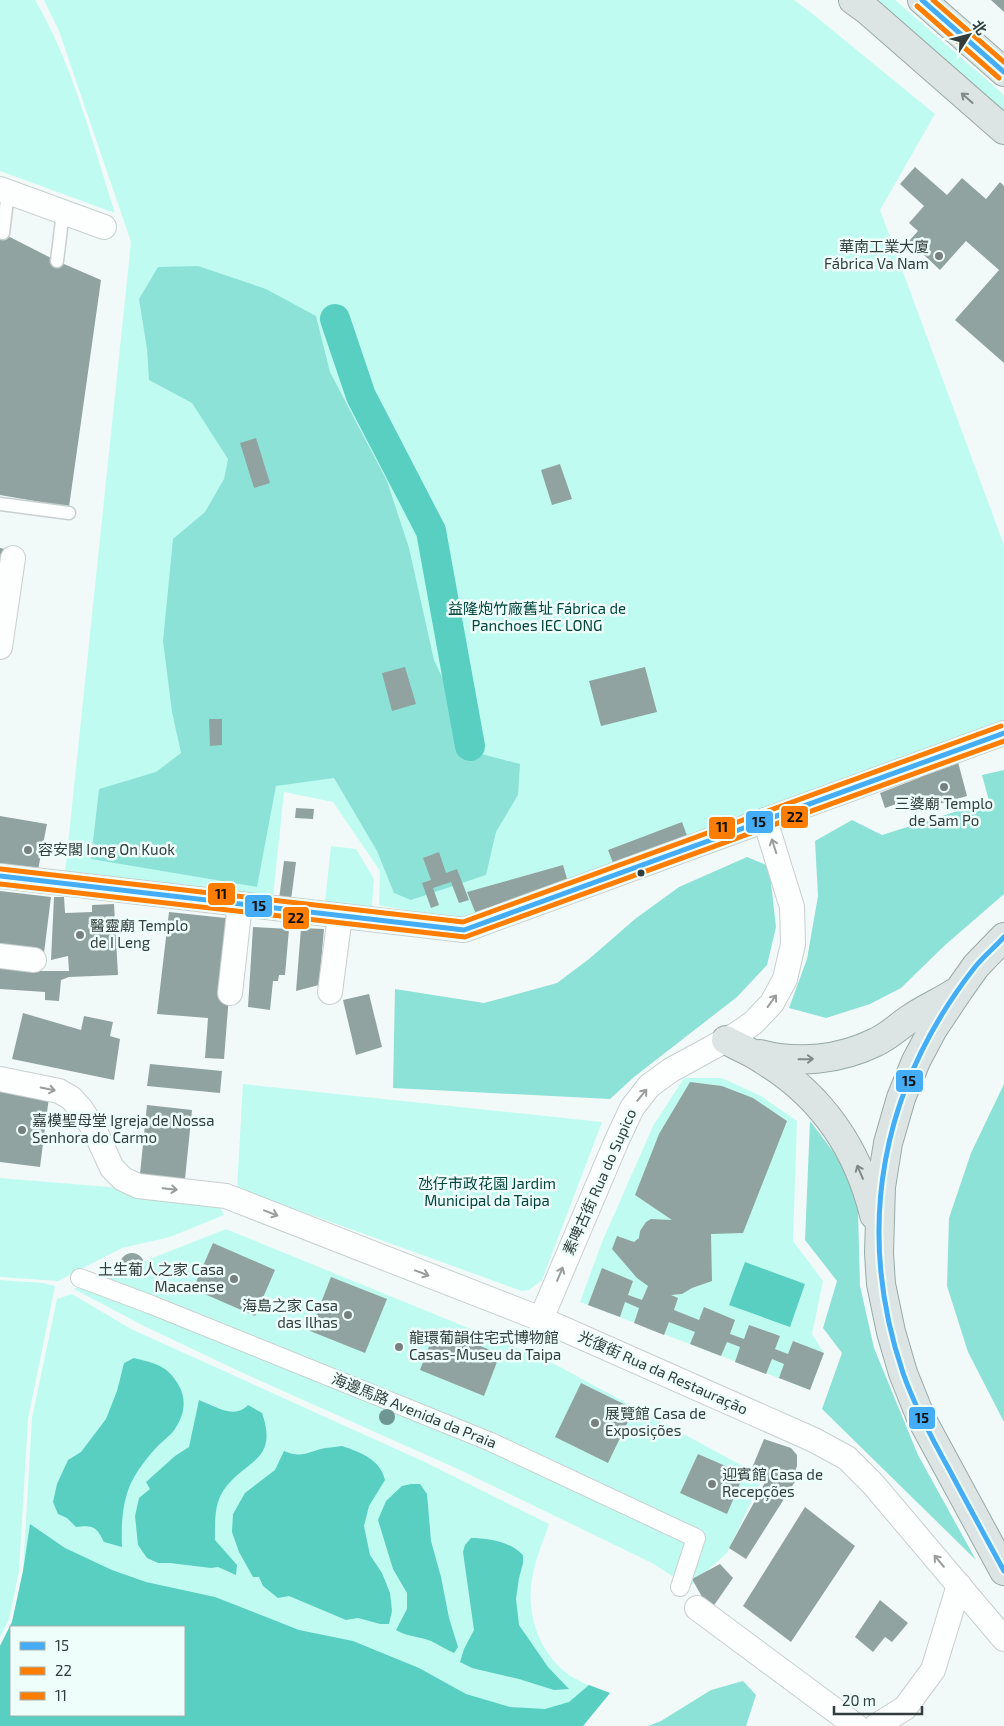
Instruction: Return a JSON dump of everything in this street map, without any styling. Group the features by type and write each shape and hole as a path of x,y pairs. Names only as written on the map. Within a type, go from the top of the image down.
{"main road":[{"path":"853,0 1004,130"},
{"path":"922,0 1004,72"},
{"path":"879,1254 881,1187 888,1143 916,1061 933,1029 976,966 1004,937"},
{"path":"959,990 911,1018 876,1042 836,1056 808,1060 779,1058 752,1052 726,1040 761,1058 794,1081 822,1109 855,1160 865,1184 874,1216 881,1284 891,1332 903,1373 921,1418 1004,1571"}],"street":[{"path":"4,190 104,227"},
{"path":"0,647 13,558"},
{"path":"0,876 464,930 1004,733"},
{"name":"素啤古街 Rua do Supico","path":"541,1319 617,1140 637,1100 649,1086 671,1070 737,1034 752,1023 772,1003 785,979 793,944 792,907 765,820"},
{"path":"230,993 240,904"},
{"path":"330,992 340,916"},
{"path":"0,956 34,960"},
{"name":"光復街 Rua da Restauração","path":"0,1079 59,1091 71,1098 81,1109 95,1131 112,1168 123,1179 138,1186 226,1196 541,1319 814,1440 847,1458 873,1484 1004,1639"},
{"name":"海邊馬路 Avenida da Praia","path":"80,1278 152,1304 490,1442 696,1538 680,1587"},
{"path":"876,1726 904,1708 933,1670 959,1585"},
{"path":"697,1608 856,1726"}],"lane":[{"path":"3,233 4,190"},
{"path":"57,261 63,212"},
{"path":"0,504 69,513"}],"green space":[{"path":"0,0 35,0 71,77 115,213 0,171"},
{"name":"益隆炮竹廠舊址 Fábrica de Panchoes IEC LONG","path":"44,0 794,0 809,11 935,114 880,210 1004,545 1004,723 459,920 379,905 380,871 333,802 284,792 272,906 65,873 131,242 59,31"},
{"path":"872,0 895,0 1004,95 1004,115"},
{"path":"331,846 356,849 374,879 371,916 324,911"},
{"path":"684,1078 722,1078 761,1096 797,1121 793,1241 823,1281 812,1334 824,1353 810,1390 580,1302 602,1242 653,1126"},
{"name":"氹仔市政花園 Jardim Municipal da Taipa","path":"243,1084 602,1122 542,1280 529,1290 522,1291 237,1188"},
{"path":"0,1178 121,1188 218,1204 224,1215 170,1237 122,1248 58,1281 0,1277"},
{"path":"226,1229 549,1361 763,1477 727,1553 689,1587 652,1563 460,1470 243,1373 144,1326 74,1289"},
{"path":"0,1280 43,1283 55,1286 28,1419 19,1571 9,1619 0,1637"},
{"path":"72,1294 131,1329 427,1463 549,1524 532,1579 531,1605 537,1631 549,1655 568,1674 583,1683 610,1693 583,1726 0,1726 0,1646 10,1626 12,1622 23,1571 32,1418 57,1299"}],"shaded area":[{"path":"198,266 266,289 316,316 330,372 387,481 409,548 434,660 478,753 520,764 518,795 496,832 486,875 411,900 394,893 377,851 334,778 276,786 257,887 91,859 99,789 156,772 181,753 172,712 163,641 173,539 205,512 224,479 228,459 192,403 149,380 147,349 139,299 158,267"},
{"path":"1004,770 1004,894 944,946 901,988 870,1004 826,1018 789,1008 807,959 818,896 815,841 852,820 882,835 989,801 982,775"},
{"path":"747,857 769,866 776,927 767,965 737,997 634,1077 610,1099 393,1088 395,989 484,1003 557,983 589,959 635,919 679,887"},
{"path":"1004,1084 1004,1422 968,1352 947,1286 949,1218 971,1153"},
{"path":"810,1121 835,1154 852,1183 858,1211 860,1286 874,1348 918,1455 976,1560 822,1409 842,1353 823,1328 837,1281 805,1240"},
{"path":"745,1262 805,1284 790,1327 729,1305"},
{"path":"134,1358 154,1363 165,1369 178,1384 184,1403 182,1415 176,1427 148,1457 131,1483 123,1515 122,1547 104,1542 99,1533 93,1528 86,1526 76,1527 67,1518 58,1514 53,1502 57,1484 68,1460 81,1452 106,1419 117,1391 124,1363"},
{"path":"199,1400 231,1412 243,1409 248,1405 262,1413 266,1429 266,1441 263,1451 223,1491 217,1508 215,1540 237,1565 236,1575 218,1567 158,1563 147,1558 138,1545 135,1516 139,1498 150,1489 146,1482 175,1456 189,1447"},
{"path":"342,1446 369,1458 379,1467 385,1480 369,1506 364,1526 370,1555 382,1573 390,1593 392,1611 389,1624 380,1624 358,1618 346,1620 289,1596 278,1598 263,1586 259,1577 253,1577 239,1552 232,1532 233,1514 245,1493 275,1470 284,1451 305,1454"},
{"path":"420,1484 427,1494 431,1541 441,1577 449,1618 458,1647 454,1653 431,1641 396,1630 407,1609 407,1593 393,1569 378,1520 386,1501 402,1486"},
{"path":"30,1524 65,1548 112,1570 146,1582 215,1597 299,1630 353,1641 419,1668 466,1694 510,1707 545,1709 569,1702 589,1685 610,1693 583,1726 0,1726 0,1646 10,1626 23,1571"},
{"path":"471,1538 506,1544 523,1555 516,1599 519,1625 548,1667 569,1689 554,1690 519,1679 472,1668 460,1662 464,1649 474,1630 463,1552 465,1545"},
{"path":"743,1681 756,1695 746,1726 648,1726 661,1721 711,1690"}],"building":[{"path":"991,0 1004,0 1004,12"},
{"name":"華南工業大廈 Fábrica Va Nam","path":"915,167 947,195 962,178 986,199 1000,182 1004,186 1004,363 955,320 999,270 966,241 940,270 909,241 918,231 909,223 924,206 900,184"},
{"path":"0,232 57,261 101,280 69,507 0,495"},
{"path":"256,438 270,483 254,488 240,443"},
{"path":"560,464 572,499 552,505 541,470"},
{"path":"0,548 5,549 1,570 0,570"},
{"path":"405,667 416,704 392,711 382,673"},
{"path":"645,667 657,712 601,726 589,681"},
{"path":"209,719 222,719 222,745 210,746"},
{"path":"958,762 967,796 931,806 929,801 902,810 899,803 885,808 880,793 921,777 920,773"},
{"path":"296,808 314,809 313,819 295,818"},
{"name":"容安閣 Iong On Kuok","path":"0,816 47,824 36,880 0,875"},
{"path":"682,822 690,844 617,873 608,850"},
{"path":"439,852 446,873 457,869 469,900 459,903 451,882 433,888 439,905 431,908 422,883 431,880 423,858"},
{"path":"284,861 296,862 291,900 279,899"},
{"path":"563,865 570,889 478,919 467,892"},
{"path":"0,891 51,897 44,953 0,951"},
{"path":"54,897 64,897 65,913 92,912 92,905 114,904 118,975 69,977 61,980 59,1001 45,1000 45,992 0,989 0,967 27,971 69,971 68,956 51,960"},
{"path":"169,912 235,919 224,1059 205,1058 208,1018 157,1014"},
{"path":"253,927 289,929 285,975 279,975 278,981 273,981 270,1010 248,1007"},
{"path":"301,928 324,929 319,985 296,991"},
{"path":"369,994 382,1047 356,1055 343,1000"},
{"path":"23,1013 81,1030 84,1016 113,1022 110,1036 120,1039 114,1080 12,1059"},
{"path":"150,1064 222,1071 220,1093 147,1086"},
{"path":"690,1082 722,1086 753,1098 787,1121 743,1233 711,1234 712,1281 692,1288 682,1294 671,1295 678,1298 674,1310 699,1320 704,1307 735,1320 730,1334 744,1339 749,1325 780,1336 775,1349 788,1354 793,1341 824,1353 810,1390 779,1378 784,1364 772,1359 766,1374 735,1362 740,1347 727,1342 721,1356 690,1344 695,1332 669,1322 664,1335 634,1323 639,1308 625,1302 620,1317 588,1305 602,1268 633,1281 628,1295 642,1300 648,1286 637,1278 612,1249 617,1236 634,1242 639,1238 640,1231 646,1222 651,1219 672,1220 635,1195 659,1134"},
{"name":"嘉模聖母堂 Igreja de Nossa Senhora do Carmo","path":"0,1091 49,1097 40,1167 0,1162"},
{"path":"147,1105 192,1110 185,1179 140,1174"},
{"name":"土生葡人之家 Casa Macaense","path":"213,1243 275,1270 255,1316 193,1289"},
{"path":"132,1253 140,1257 144,1265 140,1273 132,1277 124,1273 120,1265 124,1257"},
{"name":"海島之家 Casa das Ilhas","path":"331,1277 387,1299 365,1353 310,1331"},
{"path":"436,1328 500,1354 484,1396 420,1370"},
{"name":"展覽館 Casa de Exposições","path":"581,1383 634,1409 608,1463 555,1437"},
{"path":"764,1439 791,1448 797,1455 797,1466 793,1477 796,1480 746,1559 729,1548 768,1477 752,1468"},
{"name":"迎賓館 Casa de Recepções","path":"698,1454 744,1474 727,1514 680,1493"},
{"path":"805,1507 855,1546 791,1642 743,1606"},
{"path":"720,1564 733,1578 710,1611 692,1579"},
{"path":"880,1600 908,1623 892,1642 885,1637 873,1652 855,1637"}],"waterway":[{"path":"335,319 361,396 431,531 470,746"}],"transit line":[{"name":"15","path":"922,0 1004,72"},
{"name":"11","path":"933,0 1004,62"},
{"name":"22","path":"917,6 999,78"},
{"name":"11","path":"1,869 463,922 1001,726"},
{"name":"15","path":"0,876 464,930 1004,733"},
{"name":"22","path":"0,884 465,937 1004,741"},
{"name":"15","path":"1004,937 975,967 943,1013 917,1061 898,1110 885,1161 879,1212 880,1265 888,1319 903,1373 930,1435 1004,1571"}],"place":[{"name":"華南工業大廈 Fábrica Va Nam","path":"939,256"},
{"name":"三婆廟 Templo de Sam Po","path":"944,787"},
{"name":"容安閣 Iong On Kuok","path":"28,850"},
{"name":"醫靈廟 Templo de I Leng","path":"80,935"},
{"name":"嘉模聖母堂 Igreja de Nossa Senhora do Carmo","path":"22,1130"},
{"name":"土生葡人之家 Casa Macaense","path":"234,1279"},
{"name":"海島之家 Casa das Ilhas","path":"348,1315"},
{"name":"龍環葡韻住宅式博物館 Casas-Museu da Taipa","path":"399,1347"},
{"name":"展覽館 Casa de Exposições","path":"595,1423"},
{"name":"迎賓館 Casa de Recepções","path":"712,1484"}]}
